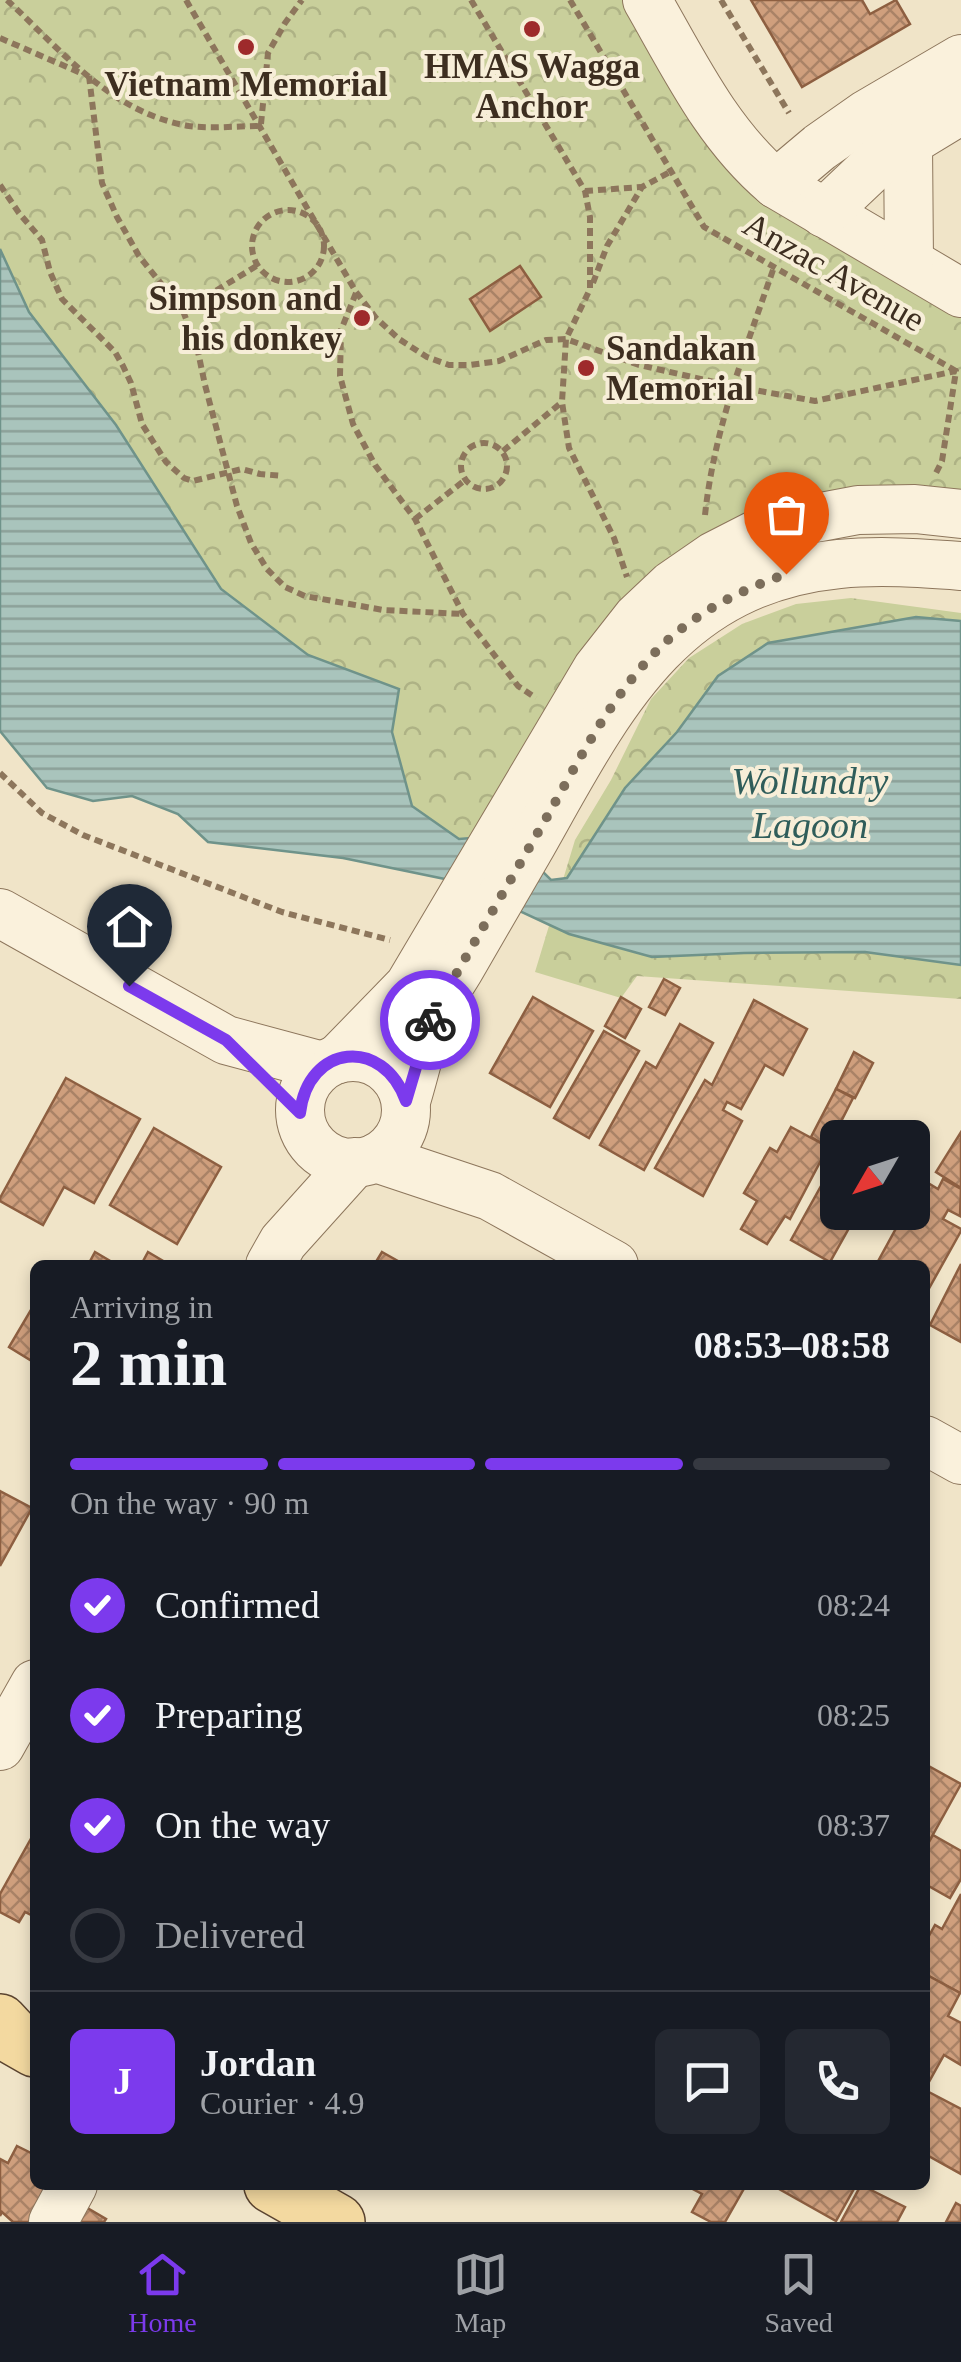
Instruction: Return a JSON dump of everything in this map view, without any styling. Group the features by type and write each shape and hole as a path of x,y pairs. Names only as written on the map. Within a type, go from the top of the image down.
{"main road":[{"path":"281,2190 337,2222"}],"street":[{"path":"646,0 711,112 751,163 776,184 961,293"},
{"path":"776,184 866,114 961,59"},
{"path":"824,213 882,158 961,110"},
{"path":"908,143 909,262"},
{"path":"277,1254 305,1126 302,1095 310,1079 410,986 483,892 511,845 597,669 637,618 672,585 757,534 858,510 961,514"},
{"path":"511,845 638,672 700,614 742,591 786,574 838,564 961,566"},
{"path":"277,1254 366,1160 397,1140 430,1019 483,892"},
{"path":"0,913 226,1040 330,1063 356,1057 374,1061 389,1070 400,1084 406,1108 490,1196"},
{"path":"226,1040 305,1126 320,1151 332,1159 366,1160 490,1196 605,1260"},
{"path":"930,1443 961,1460"},
{"path":"0,1746 30,1693"},
{"path":"52,2222 71,2190"}],"path":[{"path":"7,0 104,91 158,119 193,127 260,126"},
{"path":"186,0 356,292 376,318 427,357 449,365 470,365 499,361 546,340 566,339 638,365 816,400 959,372 942,462 934,475"},
{"path":"260,126 268,53 302,0"},
{"path":"471,0 585,191 590,217 590,289"},
{"name":"Anzac Avenue","path":"570,0 704,227 959,372"},
{"path":"721,0 789,113"},
{"path":"0,38 89,76"},
{"path":"89,76 102,183 139,256 182,311 197,348 228,473 251,543 267,570 285,587 305,596 383,610 463,614"},
{"path":"585,191 642,187 670,172"},
{"path":"0,185 42,240 62,299 123,366 142,424 166,462 192,481 242,469 283,476"},
{"path":"632,590 614,538 569,448 562,402 566,339 608,246 642,187"},
{"path":"294,211 305,214 318,226 324,242 323,254 310,274 288,282 276,280 258,266 253,243 262,222 271,214 294,211"},
{"path":"182,311 258,266"},
{"path":"704,521 707,491 732,386 774,266"},
{"path":"356,292 340,330 340,376 360,437 415,519 463,614 518,686 548,706"},
{"path":"503,452 562,402"},
{"path":"485,442 503,452 508,470 499,484 478,488 466,480 460,466 470,447 485,442"},
{"path":"415,519 466,480"},
{"path":"0,773 42,813 83,835 282,912 396,942"}],"green space":[{"path":"0,0 647,0 711,112 961,293 961,514 805,520 497,836 459,839 412,806 392,731 399,689 308,655 221,589 116,426 29,312 0,249"},
{"name":"Wollundry Lagoon","path":"851,598 961,613 961,999 637,976 621,998 535,972 575,840 611,780 651,699 689,658 742,624 796,604"}],"water":[{"name":"Wollundry Lagoon","path":"0,249 29,312 116,425 221,589 308,655 399,689 392,732 412,806 459,839 497,836 525,854 551,880 567,878 625,788 677,732 718,676 768,643 916,617 961,621 961,965 865,952 652,957 569,934 469,884 343,858 208,842 178,814 132,796 93,801 47,788 0,731"}],"building":[{"path":"751,0 862,0 870,14 896,0 910,24 802,87"},
{"path":"520,266 541,297 490,331 470,299"},
{"path":"664,979 680,988 665,1015 649,1007"},
{"path":"533,997 593,1031 550,1107 490,1073"},
{"path":"621,997 641,1009 625,1038 605,1026"},
{"path":"754,1000 807,1029 783,1075 765,1065 741,1109 727,1102 723,1110 742,1121 703,1196 655,1168 705,1080 712,1085"},
{"path":"680,1024 713,1043 644,1170 600,1145 646,1062 656,1068"},
{"path":"604,1031 639,1051 589,1138 554,1118"},
{"path":"854,1052 873,1063 855,1098 836,1089"},
{"path":"66,1078 140,1119 94,1203 64,1187 43,1225 0,1198"},
{"path":"836,1089 853,1098 842,1120 820,1120 820,1142 811,1137"},
{"path":"791,1127 820,1143 820,1162 790,1219 785,1216 767,1244 741,1229 757,1201 744,1193 770,1148 777,1152"},
{"path":"154,1128 221,1167 177,1244 110,1205"},
{"path":"961,1132 961,1188 936,1172"},
{"path":"943,1179 961,1189 960,1216 948,1210 943,1219 961,1231 930,1287 930,1260 879,1260 895,1230 930,1230 930,1184 938,1189"},
{"path":"820,1188 820,1230 848,1230 831,1260 791,1240"},
{"path":"95,1252 109,1260 91,1260"},
{"path":"148,1252 162,1260 144,1260"},
{"path":"382,1252 396,1260 377,1260"},
{"path":"961,1264 961,1342 930,1325"},
{"path":"30,1311 30,1360 9,1347"},
{"path":"0,1491 30,1507 30,1512 0,1566"},
{"path":"930,1767 961,1784 930,1840"},
{"path":"933,1835 961,1851 961,1879 950,1898 930,1887"},
{"path":"30,1840 30,1914 25,1912 19,1922 0,1912 0,1894"},
{"path":"961,1894 960,1993 930,1977 930,1934 935,1925 942,1929"},
{"path":"930,1977 960,1993 948,2016 961,2023 961,2065 944,2055 930,2080"},
{"path":"930,2093 961,2109 961,2174 930,2157"},
{"path":"17,2146 30,2152 30,2190 48,2190 30,2222 13,2222 2,2212 0,2216 0,2159 8,2163"},
{"path":"694,2190 743,2190 725,2222 711,2222 692,2212 702,2194"},
{"path":"781,2190 853,2190 836,2221"},
{"path":"858,2190 871,2190 905,2207 897,2222 841,2222"},
{"path":"956,2203 961,2206 961,2222 946,2222"},
{"path":"84,2206 106,2219 104,2222 75,2222"}],"way so far":[{"path":"430,1020 594,735 638,672 700,614 742,591 786,574"}],"place":[{"name":"HMAS Wagga Anchor","path":"532,29"},
{"name":"Vietnam Memorial","path":"246,47"},
{"name":"Simpson and his donkey","path":"362,318"},
{"name":"Sandakan Memorial","path":"586,368"}],"route":[{"path":"129,986 226,1040 300,1113 302,1095 310,1079 322,1066 338,1059 356,1057 389,1070 406,1101 430,1020"}]}
